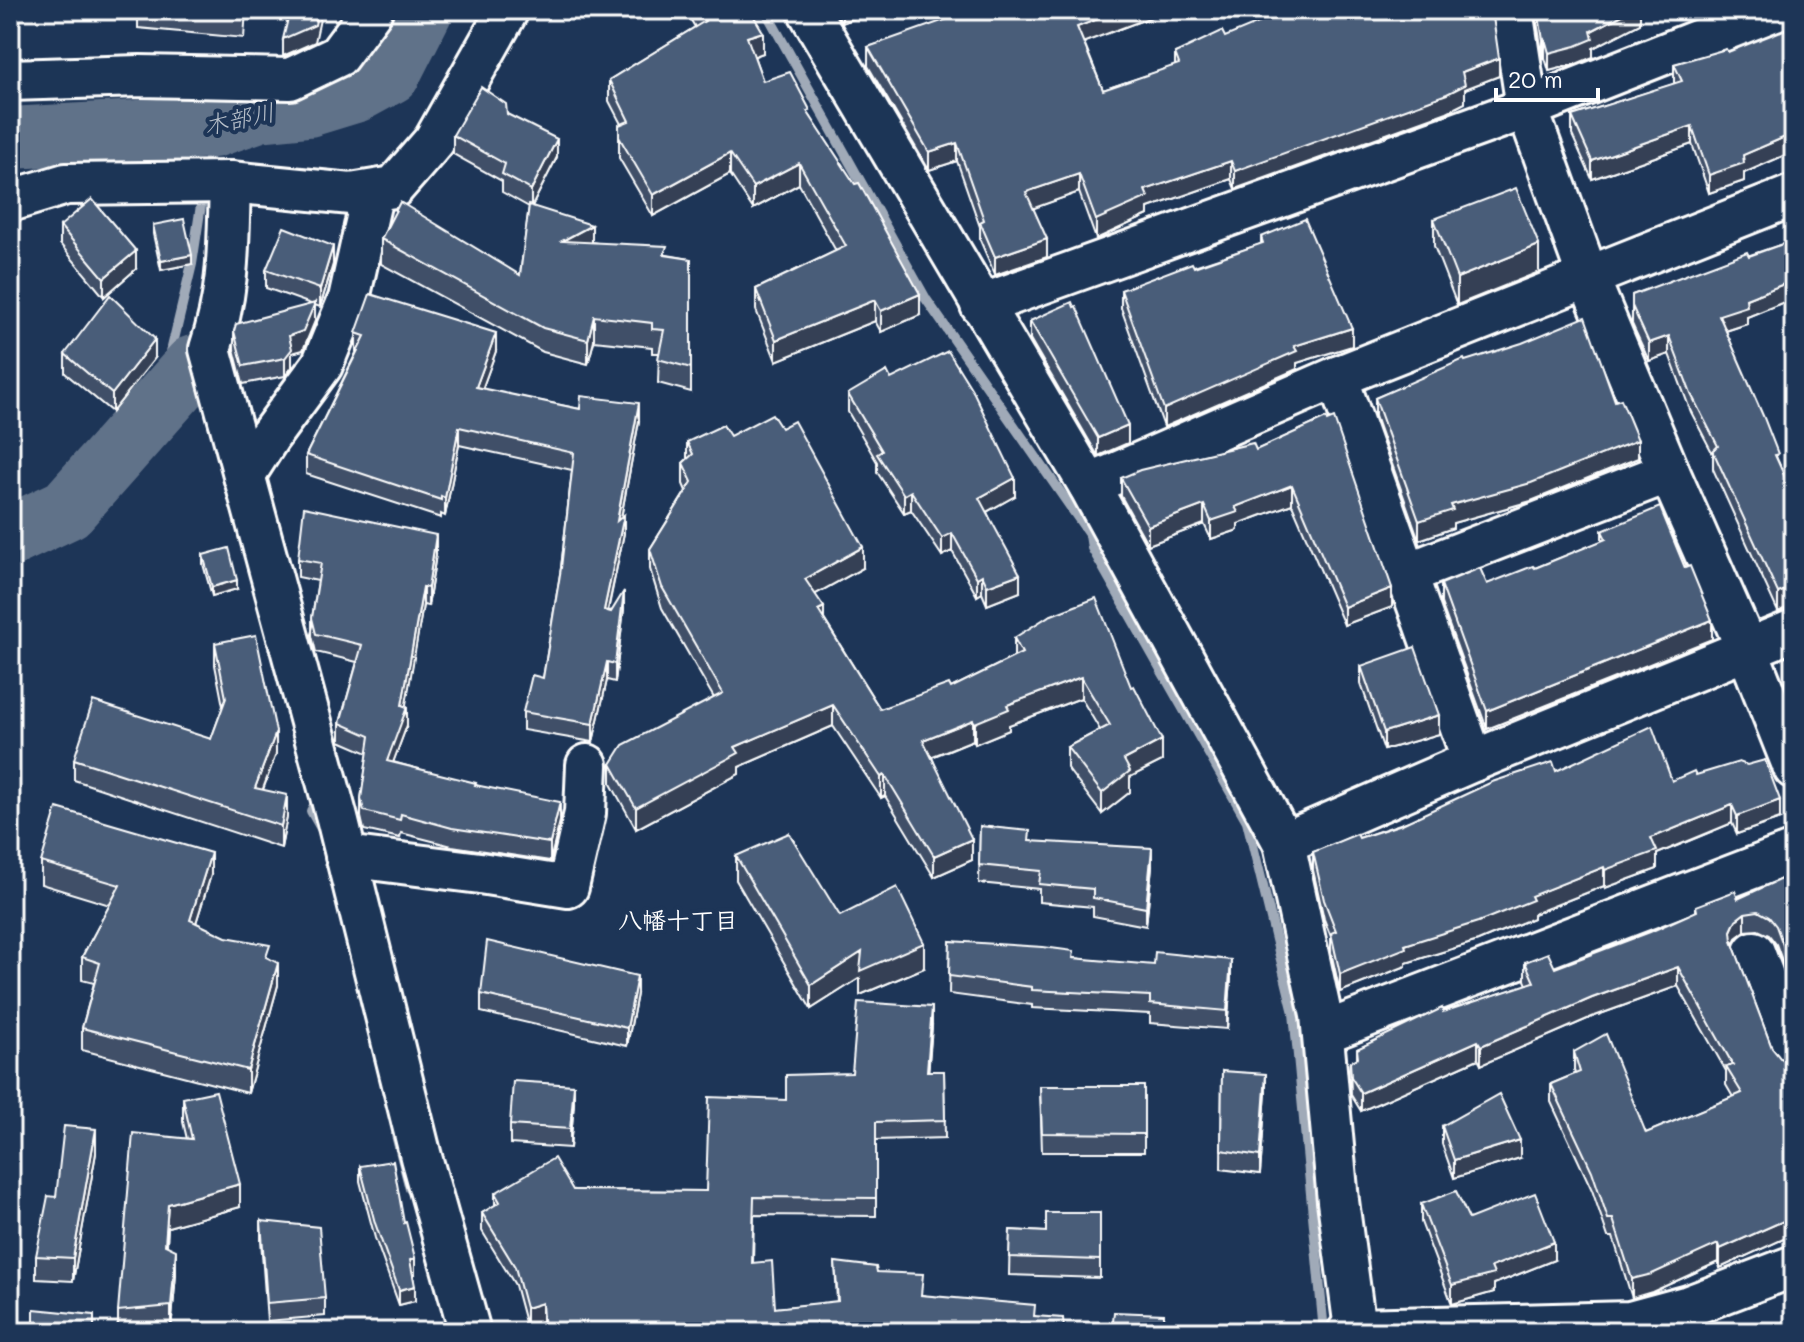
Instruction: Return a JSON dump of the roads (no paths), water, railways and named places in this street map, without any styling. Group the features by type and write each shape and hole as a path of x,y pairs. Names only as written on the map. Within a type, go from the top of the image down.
{"street":[{"path":"10,80 140,76 290,79 338,56 372,10"},
{"path":"10,201 66,184 230,182 351,194 394,187 434,141 508,10"},
{"path":"808,10 1089,485 1284,843 1323,1033 1352,1331 1630,1322 1689,1306 1794,1266"},
{"path":"1512,10 1527,108 1588,277 1747,649 1794,768"},
{"path":"981,305 1527,108 1775,10"},
{"path":"230,182 227,279 222,315 210,349 346,856 421,1157 470,1332"},
{"path":"244,476 322,365 349,299 373,191"},
{"path":"1089,485 1337,377 1794,195"},
{"path":"1337,377 1473,761"},
{"path":"1406,574 1669,472"},
{"path":"1284,843 1473,761 1794,630"},
{"path":"346,856 568,887 585,813 587,765"},
{"path":"1323,1033 1794,852"},
{"path":"1754,952 1794,1058"}],"waterway":[{"name":"木部川","path":"10,138 213,127 259,111 308,106 357,91 390,73 422,10"},
{"path":"765,10 926,299 1090,535 1092,548 1247,821 1294,1013 1324,1332"},
{"path":"206,172 213,127"},
{"path":"199,376 194,366 159,402 192,264 203,192"},
{"path":"10,536 67,509 194,366"},
{"path":"319,797 311,811 323,832"},
{"path":"396,1135 410,1189"}],"district":[{"name":"八幡十丁目","path":"678,919"}]}
